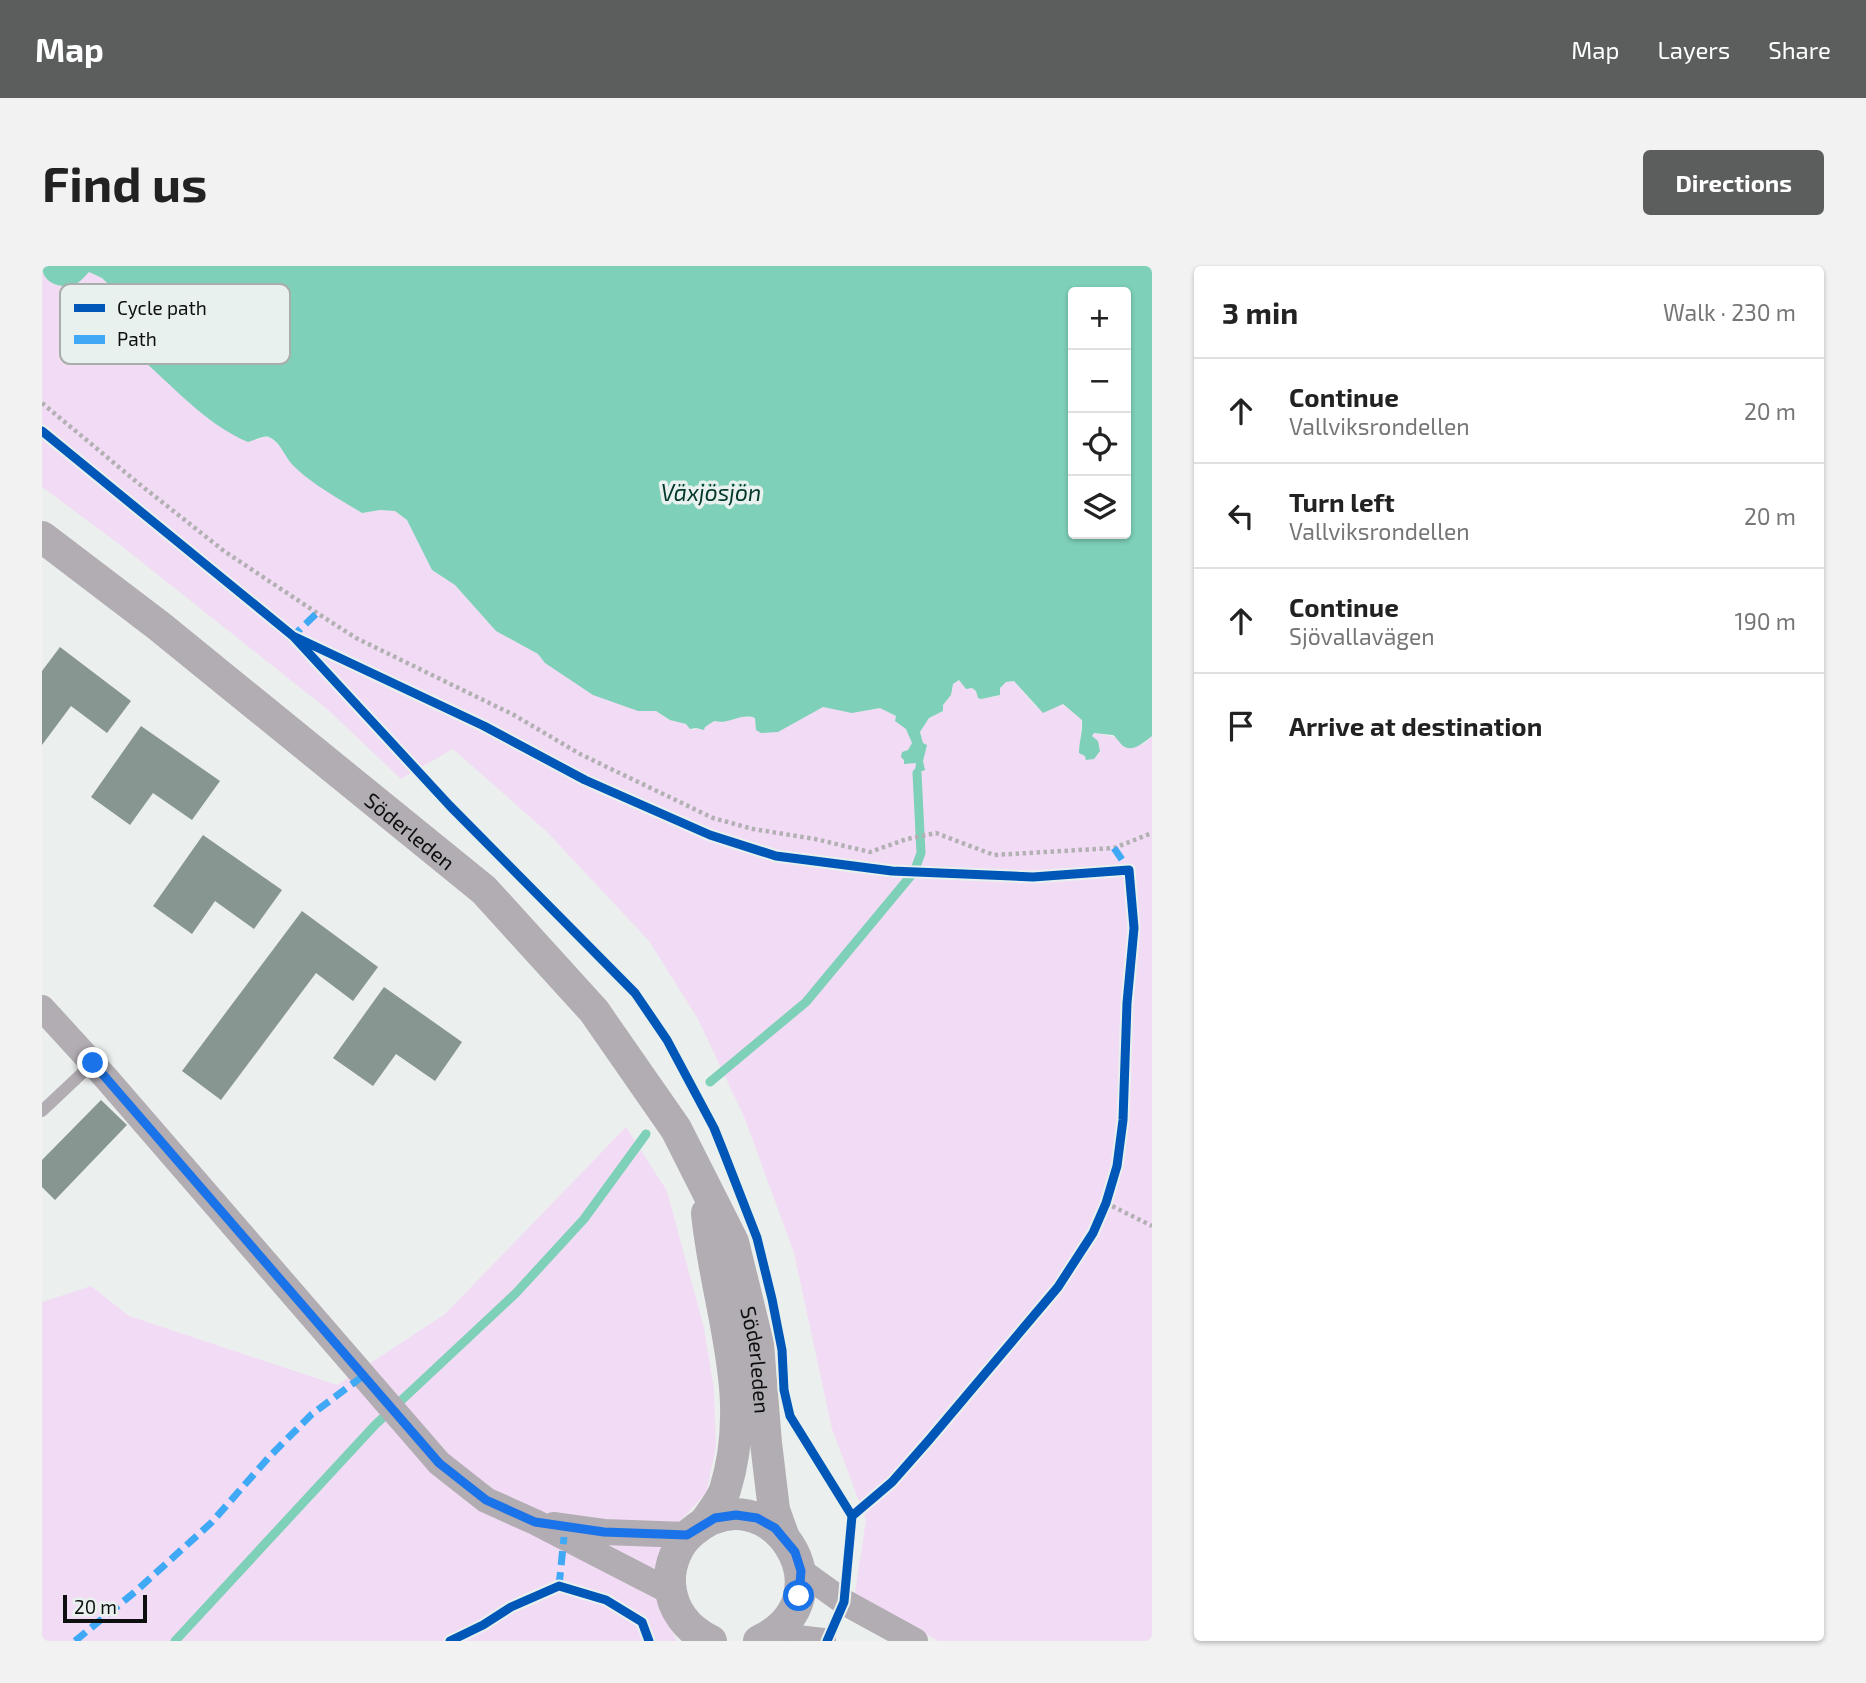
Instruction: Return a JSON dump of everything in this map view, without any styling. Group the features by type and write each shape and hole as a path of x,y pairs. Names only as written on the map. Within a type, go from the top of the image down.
{"street":[{"name":"Söderleden","path":"42,537 159,626 484,890 594,1011 676,1129 705,1191 728,1229 758,1344 766,1443 775,1510 783,1535 795,1552 801,1571"},
{"path":"42,1008 93,1063 439,1463 486,1500 535,1522 671,1592 681,1617 697,1636"},
{"name":"Söderleden","path":"671,1592 671,1567 675,1553 724,1493 734,1436 736,1394 731,1343 709,1238 705,1191"},
{"path":"535,1522 604,1532 696,1529 725,1516 746,1516 766,1523 783,1535"},
{"path":"763,1639 781,1628 795,1607 799,1596 801,1571"},
{"path":"801,1571 844,1602 915,1641"},
{"path":"763,1639 823,1641"}],"lane":[{"path":"42,1111 93,1063"}],"path":[{"path":"42,403 224,551 356,638 514,715 580,754 713,818 743,827 815,839 870,852 907,839 936,833 994,855 1114,848 1152,833"},
{"path":"1106,1203 1152,1226"}],"shaded area":[{"path":"42,272 53,284 60,285 60,364 147,364 204,414 237,437 257,440 269,437 279,445 290,462 362,513 395,511 407,520 432,570 455,585 496,631 538,654 545,663 638,711 656,711 667,719 686,724 692,730 705,727 714,721 750,717 755,718 756,730 769,732 783,728 823,707 852,712 880,708 896,716 895,721 906,728 912,743 905,760 908,764 923,761 927,748 920,732 929,718 943,711 953,684 960,680 976,691 978,697 995,697 1000,695 1000,688 1006,682 1014,681 1036,707 1062,704 1082,720 1079,753 1095,741 1092,736 1094,733 1143,745 1152,736 1152,1641 938,1641 855,1593 866,1520 832,1429 794,1253 745,1119 698,1019 649,941 547,832 453,749 401,779 327,709 119,544 42,487"},
{"path":"89,272 108,284 67,284"},
{"path":"626,1127 667,1191 704,1328 714,1389 716,1447 706,1493 683,1518 657,1560 657,1599 677,1641 42,1641 42,1302 91,1286 129,1316 337,1385 445,1314"}],"water":[{"name":"Växjösjön","path":"42,266 1152,266 1152,736 1129,748 1113,735 1094,733 1092,736 1098,741 1100,751 1094,759 1086,760 1085,756 1079,753 1082,720 1063,704 1043,713 1014,681 1006,682 1000,688 1000,695 981,699 976,691 972,688 966,689 959,680 953,684 943,711 929,718 920,732 923,743 927,745 923,761 925,770 917,773 916,763 904,764 901,757 902,752 908,750 912,743 906,729 895,721 896,716 880,708 852,713 823,707 778,732 761,733 756,730 755,718 714,721 704,730 690,729 686,724 670,720 656,711 638,711 593,695 545,663 538,654 496,631 455,585 432,570 407,520 395,511 362,513 305,476 290,462 273,439 264,437 248,442 217,425 147,364 290,364 290,284 108,284 89,272 76,284 60,285 49,281"}],"building":[{"path":"60,647 131,701 107,733 71,706 42,745 42,671"},
{"path":"141,726 220,781 192,820 153,793 130,825 91,797"},
{"path":"203,835 282,890 254,929 215,901 192,934 153,906"},
{"path":"302,911 378,967 353,1001 316,973 221,1100 182,1071"},
{"path":"384,987 462,1042 435,1081 396,1054 373,1086 333,1058"},
{"path":"101,1100 127,1125 55,1200 42,1187 42,1160"}],"waterway":[{"path":"710,1082 806,1002 914,872 921,853 917,773"},
{"path":"175,1641 375,1425 516,1293 584,1219 646,1134"}],"marked path":[{"path":"296,638 293,636 317,613"},
{"path":"1114,848 1129,870"},
{"path":"75,1641 136,1591 211,1523 270,1456 312,1414 363,1376"},
{"path":"559,1586 564,1537"}],"cycle path":[{"path":"42,431 293,636 450,806 635,993 667,1040 714,1128 757,1238 782,1350 784,1390 790,1416 852,1516 844,1602 827,1641"},
{"path":"293,636 484,726 585,780 710,835 776,856 892,871 1033,877 1129,870 1134,928 1127,1003 1123,1120 1117,1166 1106,1203 1093,1233 1058,1287 892,1482 852,1516"},
{"path":"450,1641 511,1607 559,1586 606,1600 642,1622 649,1641"}],"route":[{"path":"93,1063 439,1463 486,1500 535,1522 604,1532 687,1535 715,1518 736,1515 757,1518 783,1535 795,1552 801,1571 799,1596"}]}
